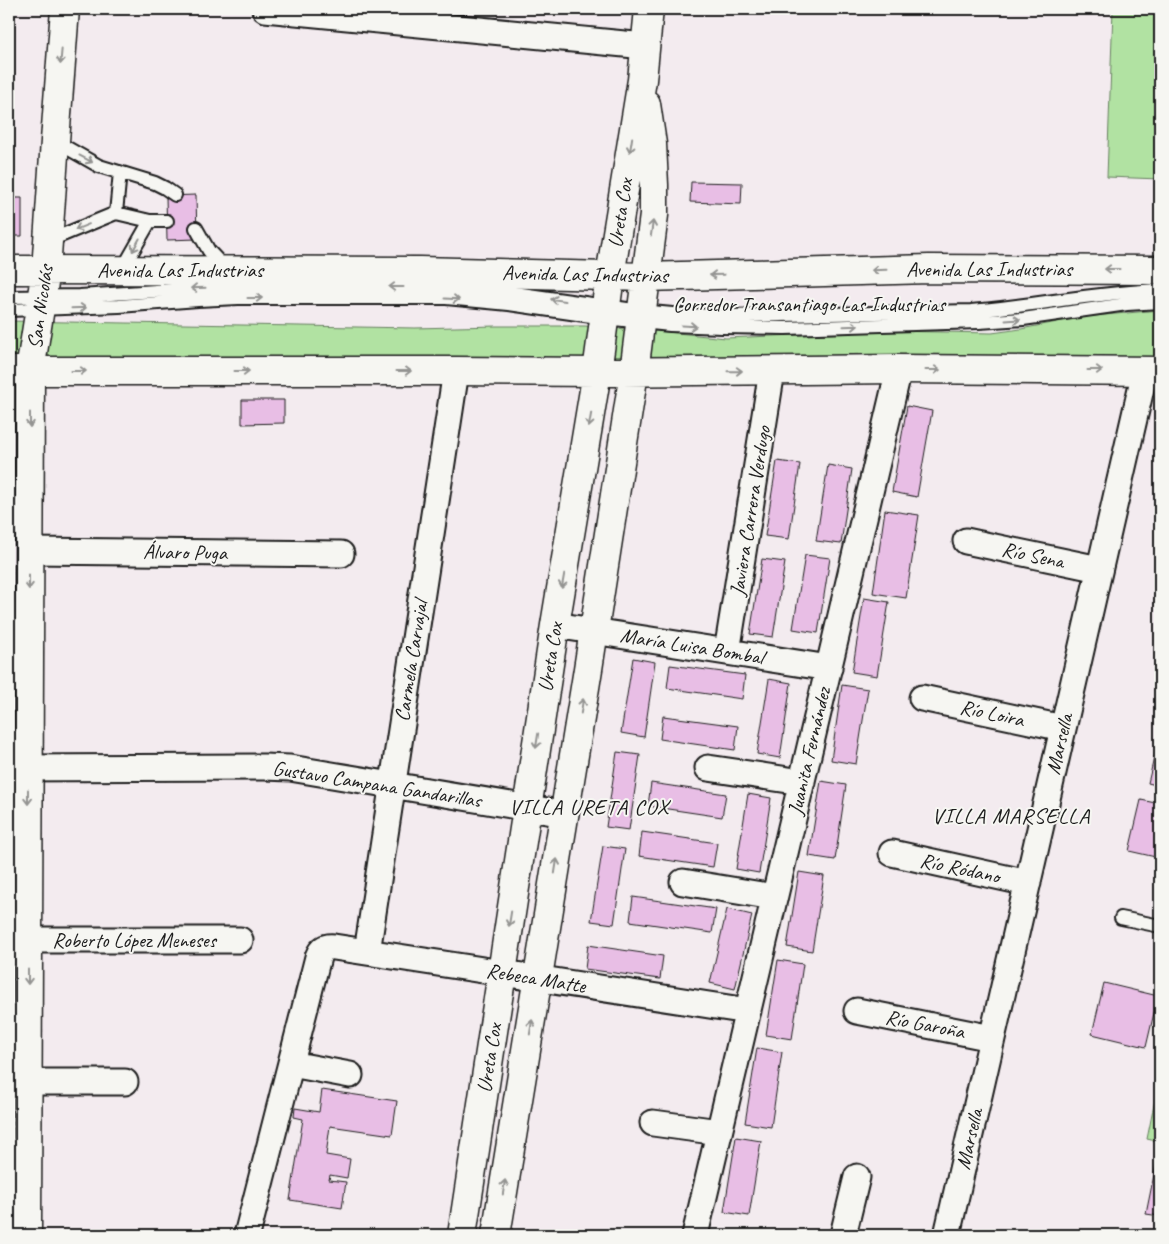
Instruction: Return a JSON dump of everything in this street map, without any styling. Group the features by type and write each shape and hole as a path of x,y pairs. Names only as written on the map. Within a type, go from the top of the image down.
{"street":[{"name":"San Nicolás","path":"26,1235 28,940 18,858 18,768 29,551 20,371 41,304 46,270 65,9"},
{"path":"265,9 645,46"},
{"name":"Ureta Cox","path":"462,1235 555,625 598,372 610,276 642,80 649,9"},
{"name":"Ureta Cox","path":"496,1235 565,814 634,372 654,215 652,144 642,80"},
{"name":"Avenida Las Industrias","path":"9,270 430,271 646,277 929,269 1160,270"},
{"name":"Juanita Fernández","path":"694,1235 899,370"},
{"path":"20,371 1152,371"},
{"name":"Carmela Carvajal","path":"367,952 456,371"},
{"name":"Javiera Carrera Verdugo","path":"727,652 772,371"},
{"name":"Marsella","path":"947,1235 1100,569 1152,371"},
{"name":"Río Sena","path":"966,541 1100,569"},
{"name":"Álvaro Puga","path":"29,551 341,554"},
{"name":"María Luisa Bombal","path":"555,625 829,668"},
{"name":"Río Loira","path":"922,698 1063,728"},
{"name":"Gustavo Campana Gandarillas","path":"18,768 290,768 565,814"},
{"path":"708,768 802,782"},
{"name":"Río Ródano","path":"892,853 1028,883"},
{"path":"683,882 774,897"},
{"name":"Roberto López Meneses","path":"28,940 240,940"},
{"name":"Rebeca Matte","path":"291,1064 318,957 320,952 329,946 748,1010"},
{"name":"Río Garoña","path":"858,1011 992,1038"},
{"path":"247,1235 291,1064 350,1075"},
{"path":"27,1082 125,1082"},
{"path":"653,1123 719,1132"},
{"path":"843,1235 856,1177"}],"lane":[{"path":"55,141 99,166 155,183 175,195"},
{"path":"116,213 120,172"},
{"path":"48,241 116,213 150,220 167,221"},
{"path":"122,270 150,220"},
{"path":"196,228 209,251 226,270"},
{"name":"Corredor Transantiago Las Industrias","path":"9,310 80,296 177,289 419,286 514,293 605,312 641,317 670,325 722,328 776,328 1024,319 1127,304 1160,302"},
{"name":"Corredor Transantiago Las Industrias","path":"641,317 971,311 1098,295 1160,290"},
{"name":"Corredor Transantiago Las Industrias","path":"9,297 41,304"},
{"path":"1121,918 1160,926"}],"green space":[{"path":"1113,9 1160,9 1160,179 1107,177"},
{"path":"1160,310 1160,362 9,360 9,321 415,328 585,326 726,338 889,331 992,333 1083,317"},
{"path":"1156,1095 1160,1096 1160,1142 1147,1139"}],"building":[{"path":"691,182 742,183 741,204 690,202"},
{"path":"196,195 197,239 167,240 166,196"},
{"path":"9,198 22,198 22,236 9,236"},
{"path":"242,400 284,400 284,423 242,424"},
{"path":"907,406 932,411 917,497 892,492"},
{"path":"777,461 800,464 789,539 765,536"},
{"path":"828,465 852,469 841,544 816,541"},
{"path":"885,510 919,515 906,598 873,593"},
{"path":"805,555 830,558 818,633 793,629"},
{"path":"762,559 785,562 773,637 750,634"},
{"path":"864,598 889,602 877,676 852,672"},
{"path":"633,658 655,662 644,737 621,733"},
{"path":"670,665 745,675 742,699 667,688"},
{"path":"769,679 791,683 780,758 757,754"},
{"path":"842,685 868,689 856,764 831,760"},
{"path":"663,716 738,726 735,750 660,739"},
{"path":"1160,733 1160,786 1148,783"},
{"path":"617,752 640,755 629,830 606,827"},
{"path":"821,781 846,785 835,860 809,856"},
{"path":"651,783 726,794 722,817 648,806"},
{"path":"748,794 771,798 759,873 736,869"},
{"path":"1141,800 1160,804 1160,858 1129,851"},
{"path":"642,832 717,843 713,867 639,856"},
{"path":"603,846 625,849 614,924 591,921"},
{"path":"799,872 824,876 812,951 787,947"},
{"path":"633,897 716,909 712,933 630,921"},
{"path":"727,909 752,915 735,989 710,983"},
{"path":"588,945 663,956 660,979 585,969"},
{"path":"778,960 803,964 792,1039 766,1035"},
{"path":"1104,983 1158,996 1146,1047 1092,1034"},
{"path":"757,1048 782,1052 771,1127 745,1123"},
{"path":"322,1090 397,1101 392,1135 330,1126 326,1155 350,1159 347,1178 330,1175 329,1180 346,1182 342,1208 290,1200 303,1119 294,1117 295,1108 319,1112"},
{"path":"736,1137 761,1141 749,1216 724,1212"},
{"path":"1158,1155 1160,1155 1160,1216 1146,1214"}],"district":[{"name":"VILLA URETA COX","path":"589,807"},
{"name":"VILLA MARSELLA","path":"1011,816"}]}
